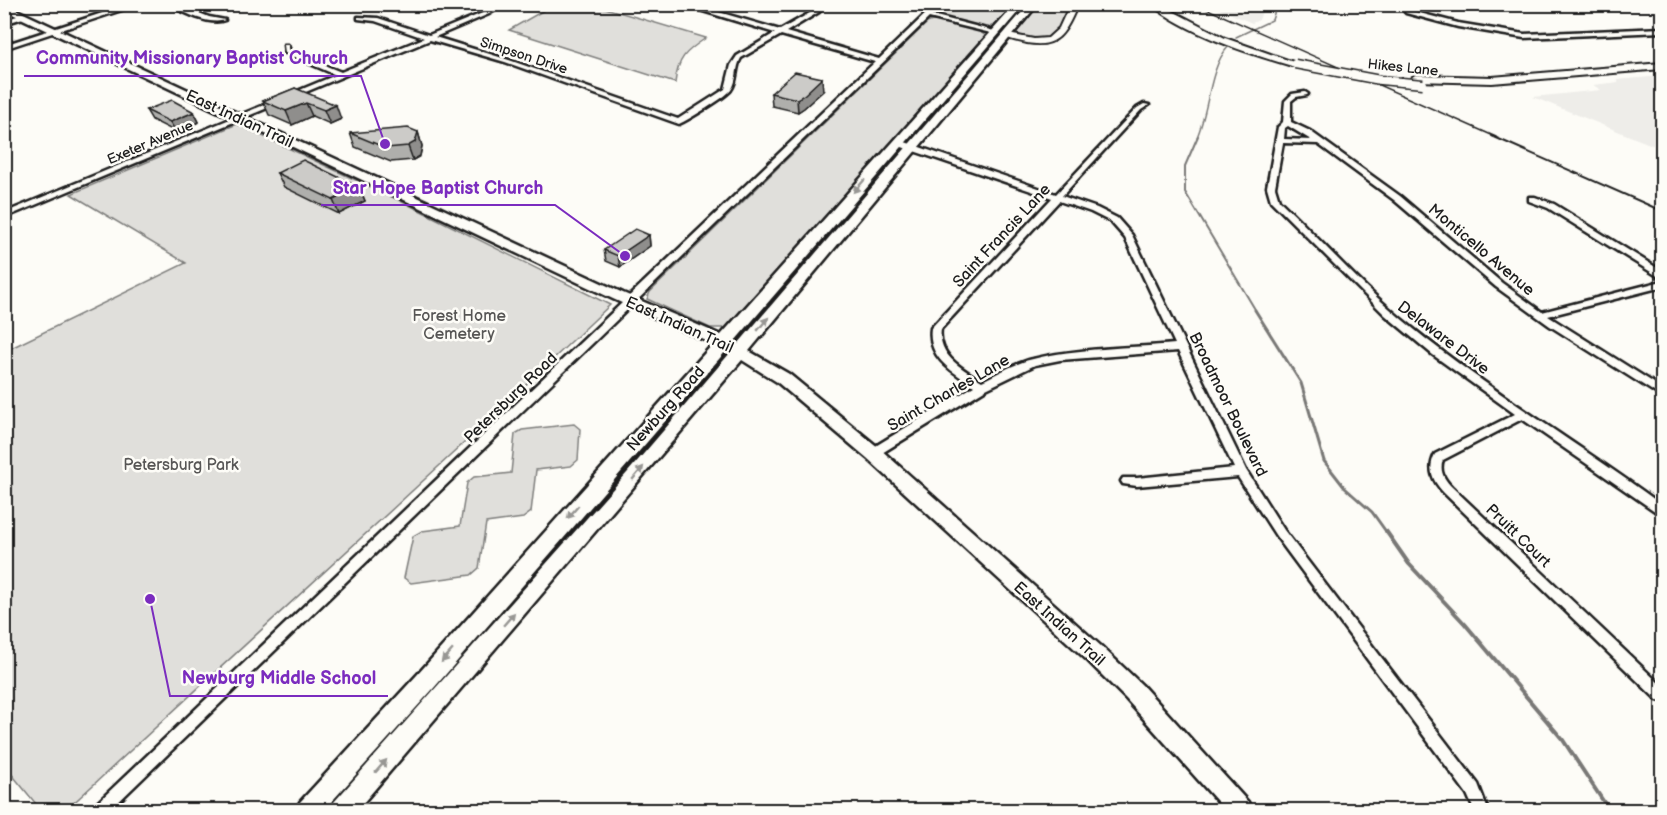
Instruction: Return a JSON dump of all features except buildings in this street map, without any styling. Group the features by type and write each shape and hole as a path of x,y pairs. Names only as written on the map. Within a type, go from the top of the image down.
{"main road":[{"name":"Newburg Road","path":"1001,34 1021,4"},
{"name":"Newburg Road","path":"308,810 731,347 1001,34 1034,4"},
{"name":"East Indian Trail","path":"4,6 630,302 731,347 783,378 873,453 1126,684 1240,810"},
{"name":"Newburg Road","path":"342,810 633,478 731,347"}],"street":[{"path":"4,47 137,4"},
{"path":"171,4 208,20 222,20"},
{"name":"Exeter Avenue","path":"4,216 488,13 502,4"},
{"path":"683,4 881,62"},
{"path":"704,11 716,4"},
{"name":"Petersburg Road","path":"100,810 940,4"},
{"path":"928,16 1037,42 1052,40 1062,31 1074,4"},
{"name":"Hikes Lane","path":"1153,4 1188,25 1223,41 1292,60 1380,80 1424,84 1503,85 1662,72"},
{"name":"Hikes Lane","path":"1164,4 1220,35 1292,60 1357,71 1415,78 1492,80 1662,66"},
{"path":"780,33 817,11 820,8 819,5"},
{"path":"1408,12 1458,26 1524,36 1662,30"},
{"path":"4,22 24,16"},
{"name":"Simpson Drive","path":"360,18 376,19 429,38 507,61 679,122 728,90 732,82 732,66 739,57 780,33"},
{"path":"286,46 287,52 342,75"},
{"name":"Delaware Drive","path":"1305,94 1290,98 1287,123 1282,127 1271,187 1275,201 1346,274 1389,314 1456,367 1662,512"},
{"name":"Saint Francis Lane","path":"982,386 940,353 933,338 936,328 1146,105"},
{"name":"Monticello Avenue","path":"1287,123 1297,126 1397,198 1499,285 1541,315 1662,393"},
{"path":"1281,141 1319,142"},
{"name":"Broadmoor Boulevard","path":"905,145 1094,210 1121,226 1129,237 1241,472 1280,533 1323,593 1473,789 1481,810"},
{"path":"1532,199 1551,206 1662,275"},
{"path":"1541,315 1662,284"},
{"name":"Saint Charles Lane","path":"873,453 982,386 1015,369 1047,359 1182,347"},
{"name":"Pruitt Court","path":"1523,414 1440,457 1436,467 1438,476 1448,490 1662,696"},
{"path":"1127,481 1241,472"}],"shaded area":[{"path":"1210,5 1264,5 1259,20 1252,23"},
{"path":"1662,76 1662,149 1533,97 1601,90 1593,85 1619,82 1616,80"}],"green space":[{"path":"595,4 706,38 684,56 678,67 675,83 509,30 553,5"},
{"path":"946,5 1016,5 1000,23 981,27 941,16 939,12"},
{"path":"1037,5 1070,5 1057,32 1041,40 1031,39 1017,33 1017,29"},
{"path":"932,21 970,28 986,37 726,328 710,328 647,299 650,292 927,23"},
{"name":"Petersburg Park","path":"237,124 411,206 610,305 476,432 66,810 41,810 5,766 5,351 186,263 71,194"},
{"path":"574,424 580,429 578,460 571,466 536,470 531,512 523,518 486,523 479,568 471,575 411,583 404,578 413,536 422,531 460,526 467,483 474,477 511,473 515,434 522,430"}],"waterway":[{"path":"1236,37 1272,20 1277,4"},
{"path":"1197,137 1217,66 1228,47"},
{"path":"1198,136 1185,166 1185,192 1256,311"},
{"path":"1255,310 1301,383 1324,461 1345,488 1372,512 1387,533"},
{"path":"1386,531 1409,564 1465,624 1563,740 1609,810"}],"railway":[{"path":"1196,4 1496,137"},
{"path":"1492,136 1662,211"}],"place":[{"name":"Community Missionary Baptist Church","path":"385,144"},
{"name":"Star Hope Baptist Church","path":"625,256"},
{"name":"Newburg Middle School","path":"150,599"}],"park label":[{"name":"Forest Home Cemetery","path":"459,324"}]}
